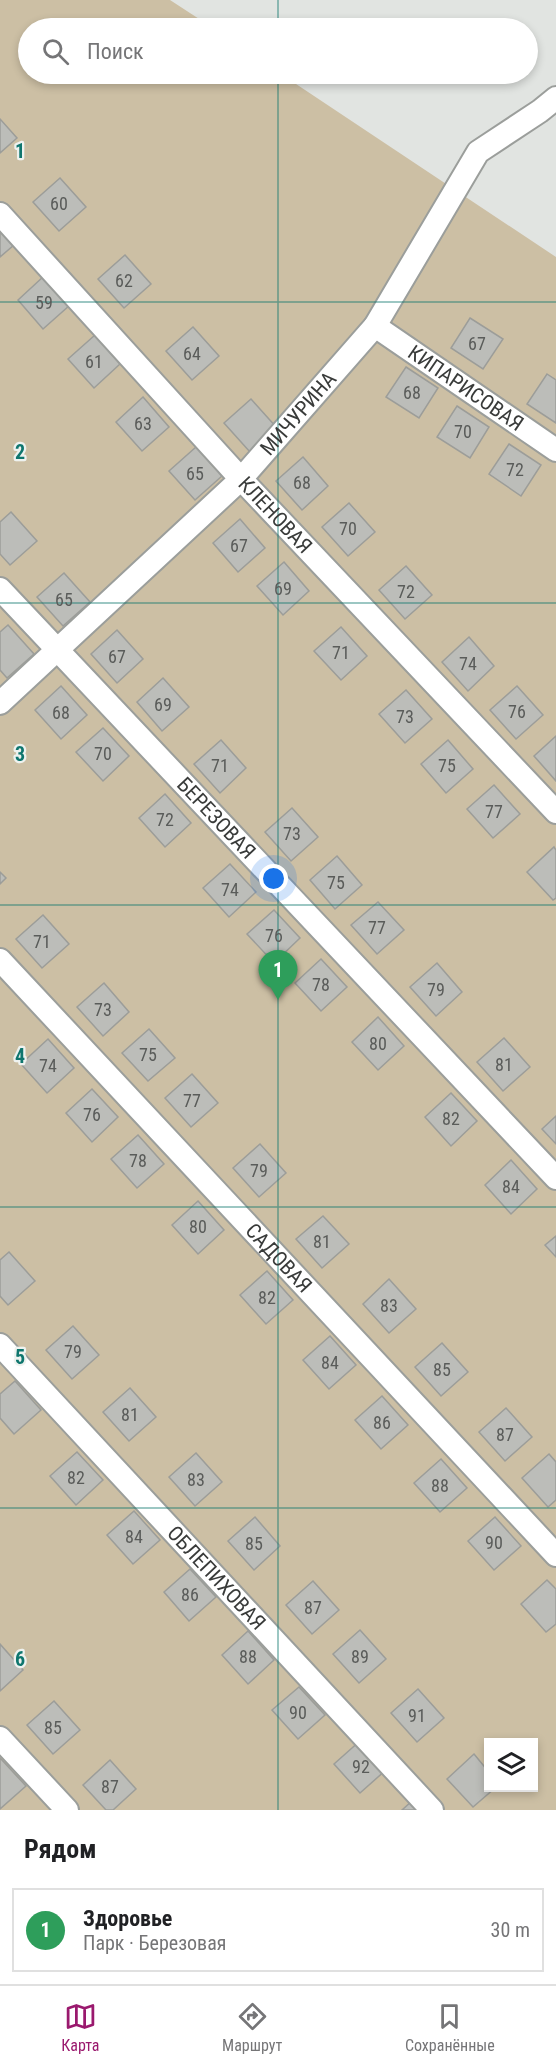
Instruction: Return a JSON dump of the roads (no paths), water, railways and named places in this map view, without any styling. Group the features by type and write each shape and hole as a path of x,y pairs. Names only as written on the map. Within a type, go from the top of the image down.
{"street":[{"name":"МИЧУРИНА","path":"0,703 241,479 375,326 478,152 556,98"},
{"name":"КЛЕНОВАЯ","path":"0,214 241,479 556,812"},
{"name":"КИПАРИСОВАЯ","path":"375,326 556,450"},
{"name":"БЕРЕЗОВАЯ","path":"0,589 55,650 556,1179"},
{"name":"САДОВАЯ","path":"0,960 556,1555"},
{"name":"ОБЛЕПИХОВАЯ","path":"0,1345 432,1810"},
{"path":"0,1738 67,1810"}],"place":[{"name":"Здоровье","path":"278,1000"}]}
